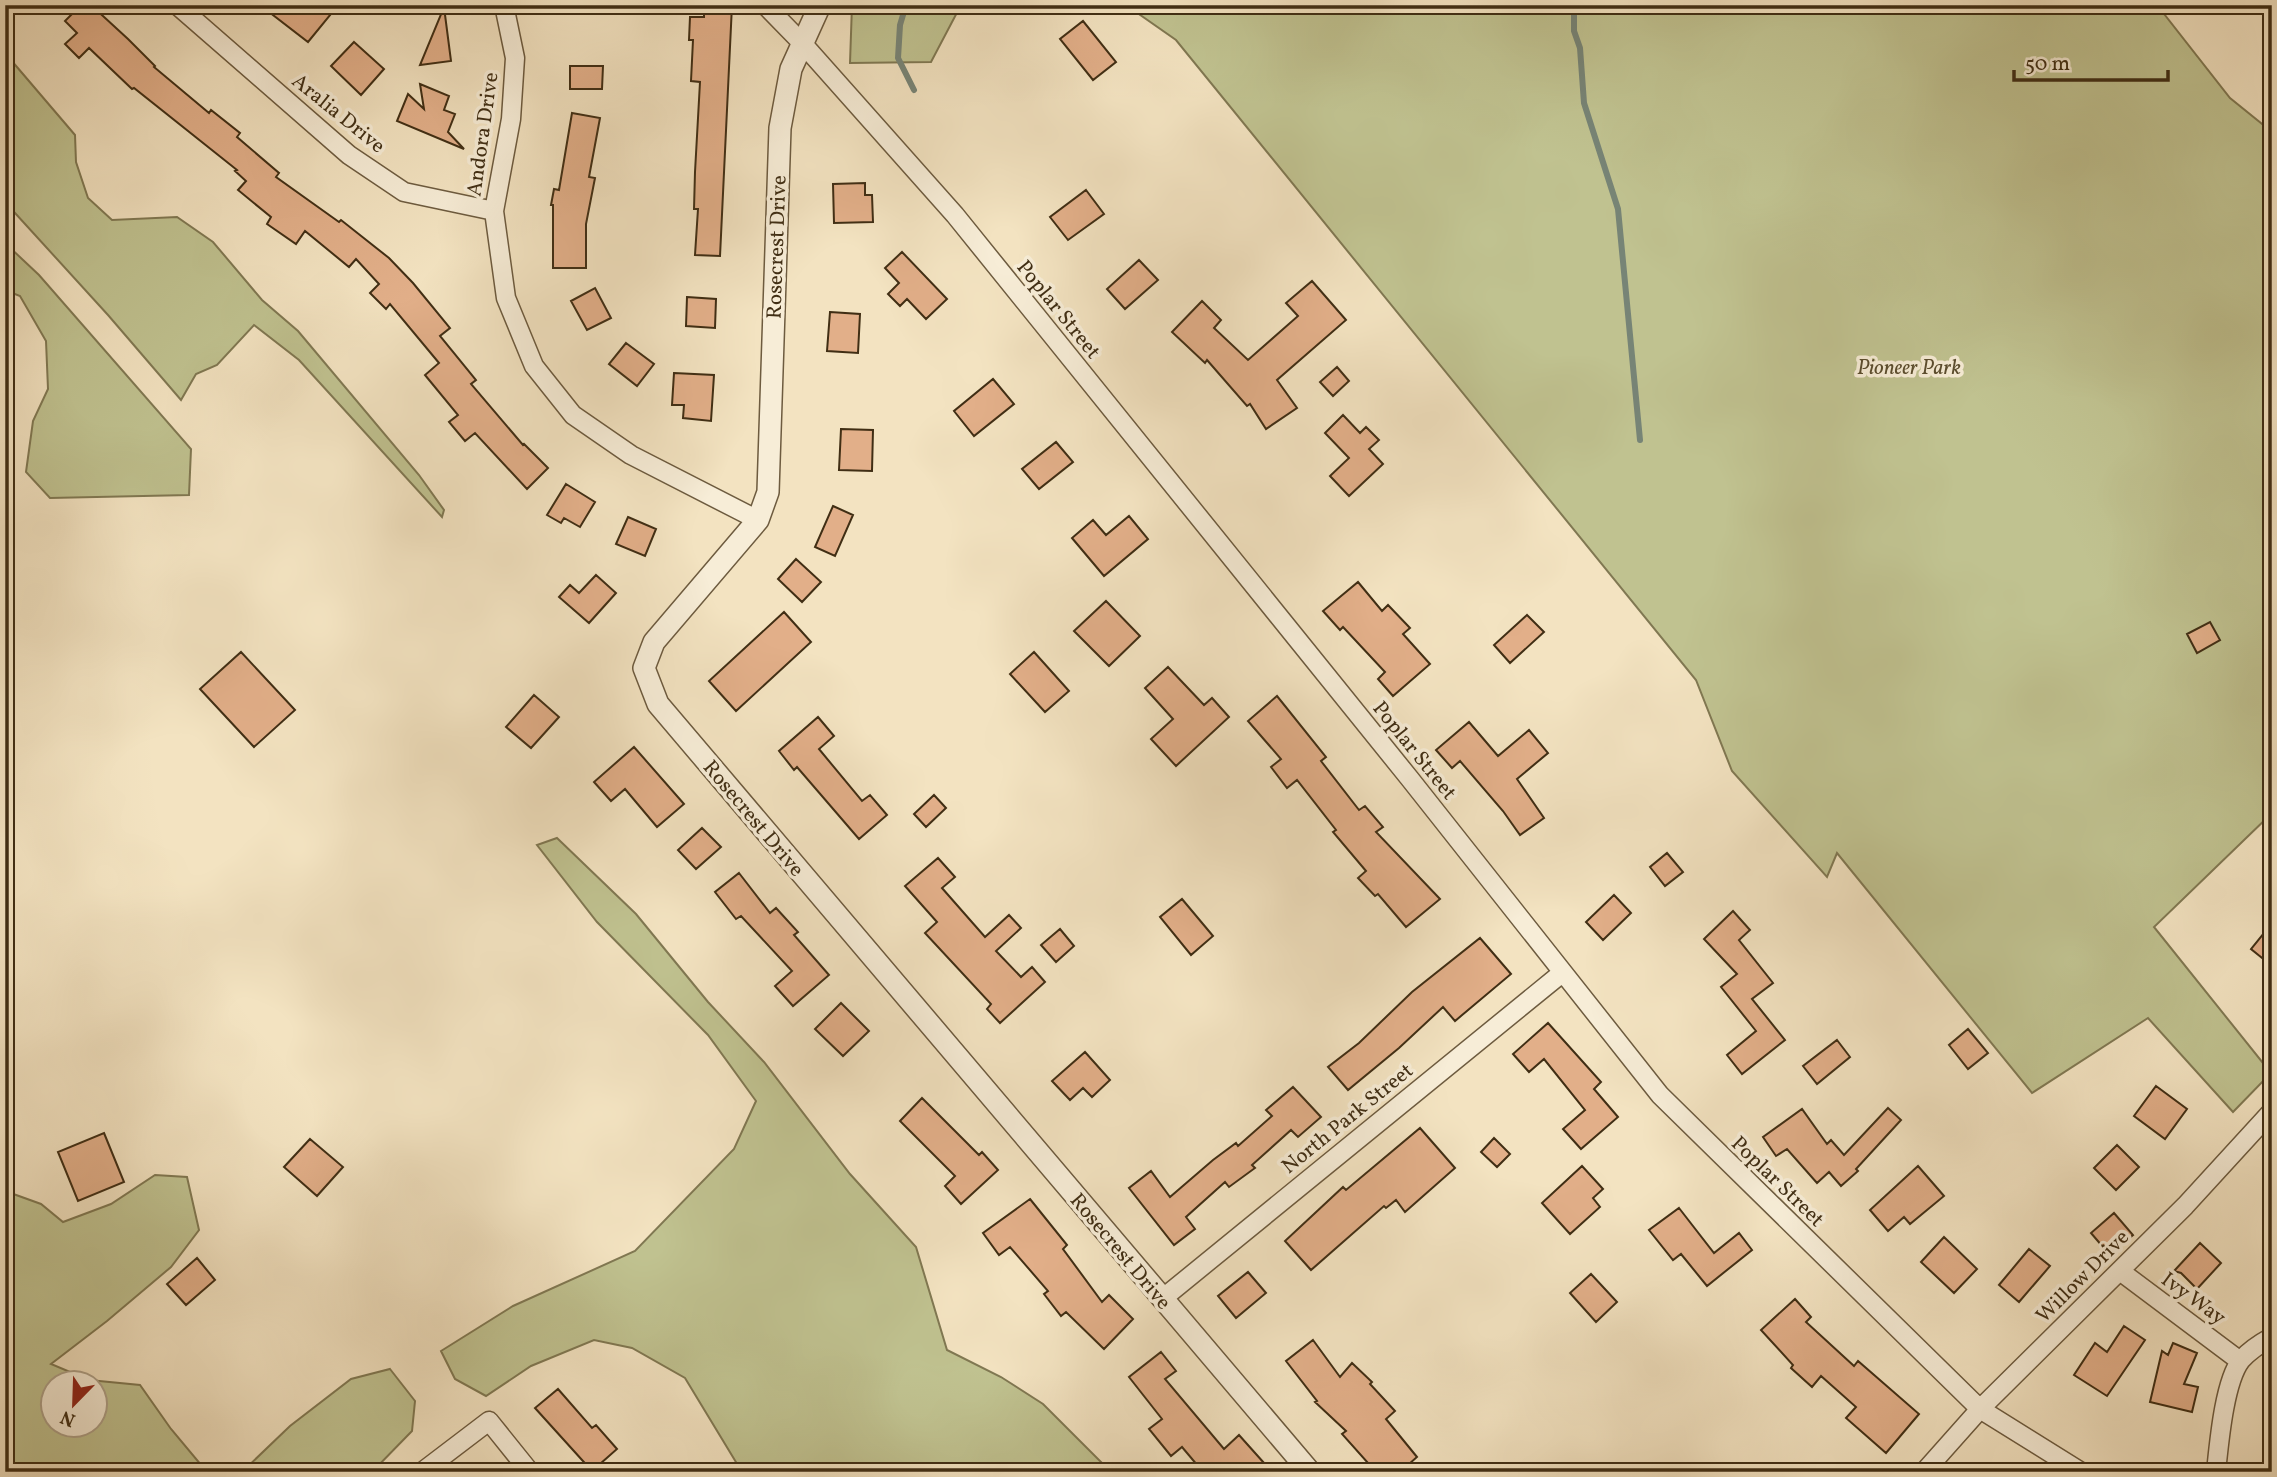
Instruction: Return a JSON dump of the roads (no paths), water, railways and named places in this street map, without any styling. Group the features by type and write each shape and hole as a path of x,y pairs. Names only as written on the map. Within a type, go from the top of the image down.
{"street":[{"name":"Aralia Drive","path":"177,5 349,155 404,192 495,211"},
{"name":"Andora Drive","path":"504,5 515,58 511,119 495,211 506,298 534,366 573,415 631,456 758,520"},
{"name":"Poplar Street","path":"765,5 955,215 1660,1095 1980,1409 2081,1472"},
{"name":"Rosecrest Drive","path":"820,5 792,69 780,128 768,492 758,520 654,642 644,668 658,704 1310,1472"},
{"name":"North Park Street","path":"1162,1299 1562,972"},
{"name":"Willow Drive","path":"1924,1472 1980,1409 2185,1206 2272,1111"},
{"name":"Ivy Way","path":"2120,1271 2241,1361"},
{"path":"2216,1472 2230,1387 2241,1361 2261,1343 2272,1338"},
{"path":"422,1472 489,1421 530,1472"}],"waterway":[{"path":"906,5 900,25 898,58 914,90"},
{"path":"1574,5 1574,31 1580,48 1584,103 1618,209 1640,440"}],"park label":[{"name":"Pioneer Park","path":"1909,367"}]}
